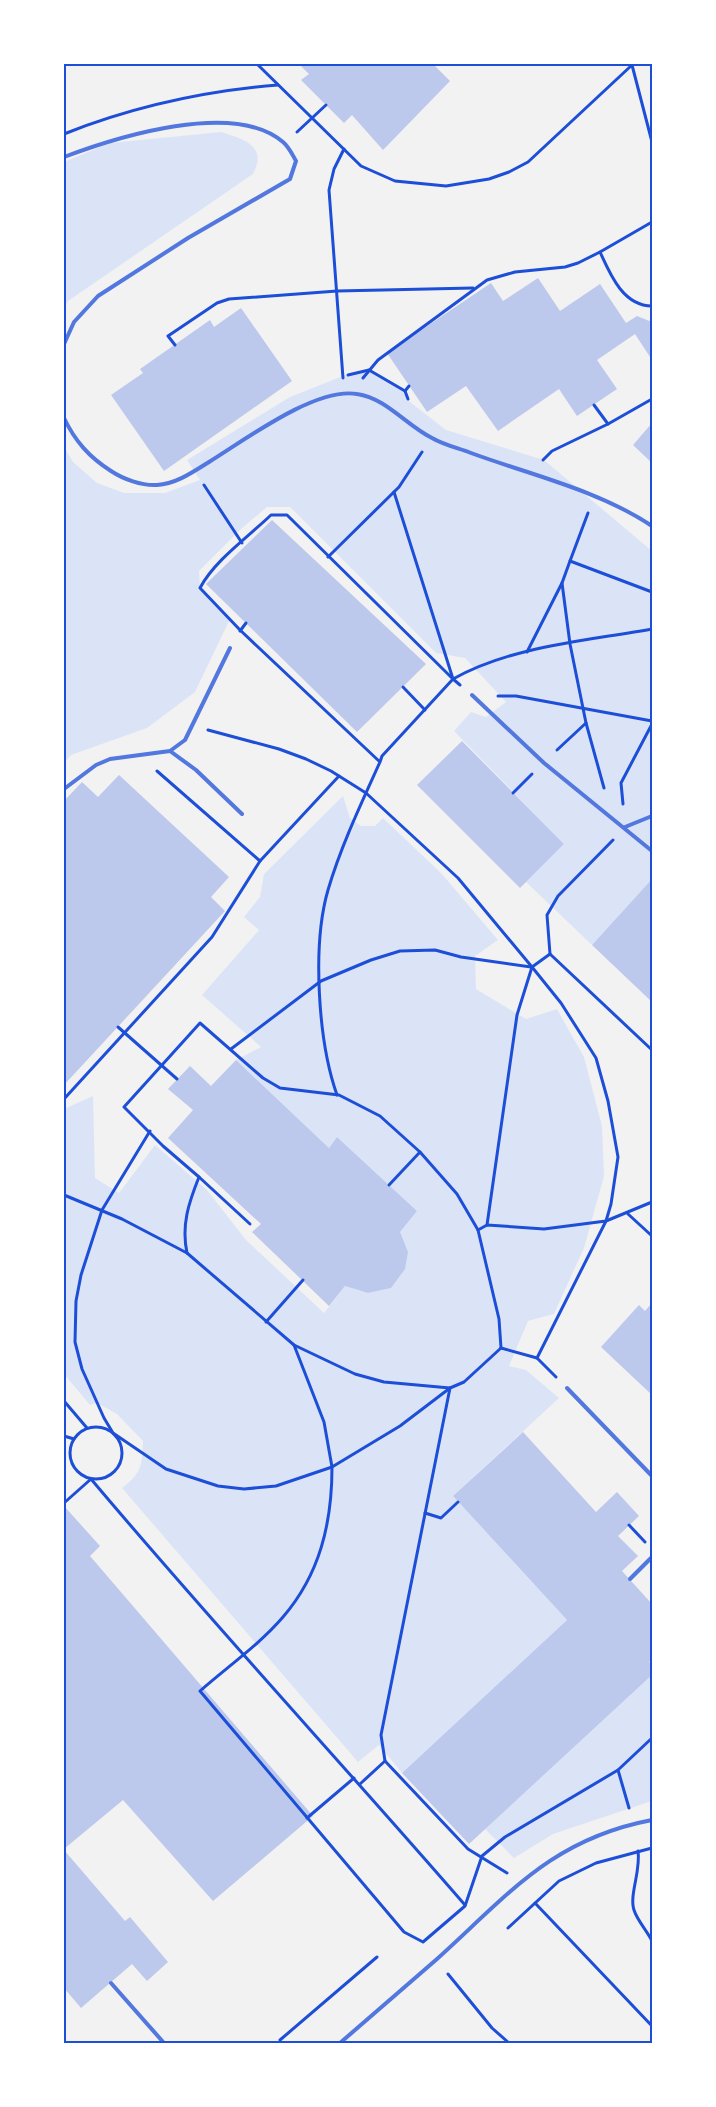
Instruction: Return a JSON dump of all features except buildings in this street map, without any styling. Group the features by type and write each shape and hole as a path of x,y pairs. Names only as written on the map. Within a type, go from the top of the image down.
{"lane":[{"path":"64,156 131,135 213,123 245,125 269,132 285,143 296,160 290,179 188,238 98,296 74,322 64,344"},
{"path":"64,418 83,449 98,463 119,476 141,483 157,485 176,481 195,471 300,407 329,396 358,394 385,406 432,438 536,477 610,502 652,526"},
{"path":"64,789 96,765 110,759 170,751 185,740 230,648"},
{"path":"472,695 544,763 587,799 625,827 652,851"},
{"path":"170,751 196,770 242,814"},
{"path":"625,827 652,816"},
{"path":"567,1388 652,1476"},
{"path":"630,1579 652,1558"},
{"path":"340,2043 436,1959 517,1884 547,1861 578,1843 633,1823 652,1820"},
{"path":"111,1983 164,2043"}],"path":[{"path":"257,64 361,166 396,181 446,186 489,179 509,172 528,162 633,64 652,142"},
{"path":"64,134 114,117 228,89 278,85"},
{"path":"285,143 326,105"},
{"path":"342,367 329,190 334,169 344,149"},
{"path":"358,394 369,370 378,360 475,288 501,274 565,267 578,263 652,222"},
{"path":"600,252 610,274 624,293 630,299 652,306"},
{"path":"175,345 168,336 223,302 337,292 475,288"},
{"path":"343,376 369,370 404,391 410,402"},
{"path":"404,391 410,386"},
{"path":"536,477 544,460 552,451 608,424 652,399"},
{"path":"594,404 608,424"},
{"path":"328,557 394,492 426,447"},
{"path":"535,457 552,462"},
{"path":"195,471 242,543"},
{"path":"394,492 453,679"},
{"path":"526,652 562,583 589,508"},
{"path":"380,762 240,630 200,588 204,580 270,515 287,515 453,679"},
{"path":"570,561 652,592"},
{"path":"562,583 570,644 604,791"},
{"path":"337,1094 321,1019 321,928 328,892 338,859 382,756 453,679 479,665 526,652 652,628"},
{"path":"403,687 425,710"},
{"path":"472,695 516,696 652,723 621,782 625,827 558,896 547,915 550,954 652,1050"},
{"path":"192,726 288,752 331,771 366,793 458,878 561,1003 596,1058 608,1100 618,1157 611,1204 606,1221 538,1358"},
{"path":"64,1098 212,937 260,861"},
{"path":"231,1049 321,981 371,960 400,951 435,950 461,957 532,967"},
{"path":"487,1225 516,1016 532,967 550,954"},
{"path":"250,1224 163,1146 124,1107 200,1023 263,1078 280,1088 337,1094 380,1116 420,1152 457,1194 478,1230 499,1319 501,1348"},
{"path":"118,1026 178,1079"},
{"path":"64,1503 91,1479 105,1478 112,1474 121,1463 121,1444 113,1433 82,1369 75,1342 76,1302 81,1275 102,1210 150,1131"},
{"path":"389,1186 420,1152"},
{"path":"187,1253 185,1222 190,1200 199,1177"},
{"path":"64,1195 102,1210 187,1253 201,1263 294,1345 355,1374 384,1382 450,1388"},
{"path":"478,1230 487,1225 544,1229 606,1221 628,1214 652,1202"},
{"path":"628,1214 652,1236"},
{"path":"266,1322 303,1280"},
{"path":"294,1345 324,1422 332,1467 329,1520 312,1570 282,1617 200,1691 404,1932 423,1942 465,1906 482,1856 505,1837 618,1770 652,1738"},
{"path":"501,1348 538,1358 567,1388"},
{"path":"465,1906 360,1784 242,1655 91,1479 73,1467 70,1453 74,1439 87,1428 102,1427 166,1470 218,1486 244,1489 276,1486 332,1467 400,1426 450,1388 464,1382 501,1348"},
{"path":"450,1388 381,1735 386,1761 433,1808 468,1849 482,1856 507,1874"},
{"path":"64,1400 87,1428"},
{"path":"64,1436 74,1439"},
{"path":"426,1513 441,1518 458,1502"},
{"path":"629,1525 646,1544"},
{"path":"360,1784 386,1761"},
{"path":"618,1770 631,1813"},
{"path":"307,1818 354,1778"},
{"path":"508,1928 559,1881 596,1863 652,1848"},
{"path":"638,1851 640,1865 634,1893 634,1910 652,1941"},
{"path":"535,1903 652,2026"},
{"path":"280,2040 377,1957"},
{"path":"446,1971 492,2028 509,2043"}],"shaded area":[{"path":"221,132 245,141 256,150 258,157 253,174 68,301 64,307 64,162 110,143"},
{"path":"369,370 405,391 410,402 446,430 544,460 652,551 652,879 592,945 526,882 564,844 454,731 471,712 486,717 506,702 465,658 436,653 290,507 267,507 241,529 199,571 200,588 230,619 195,692 147,728 71,755 64,763 64,447 73,462 97,483 124,493 165,493 200,480 187,460 290,397 343,376"},
{"path":"343,796 350,818 361,826 375,826 383,818 442,874 498,940 475,956 476,989 526,1019 557,1009 584,1057 602,1126 604,1176 584,1248 554,1314 528,1321 509,1366 526,1370 559,1398 453,1496 567,1620 402,1773 379,1745 358,1762 122,1488 134,1478 140,1468 143,1441 117,1414 97,1403 90,1405 64,1374 64,1109 93,1096 95,1178 119,1193 155,1145 207,1190 246,1240 324,1313 345,1286 368,1293 391,1288 400,1232 417,1211 337,1137 329,1148 236,1060 261,1047 202,995 259,930 244,917 260,897 264,874"},
{"path":"652,1675 652,1801 553,1834 514,1858 485,1829"}]}
